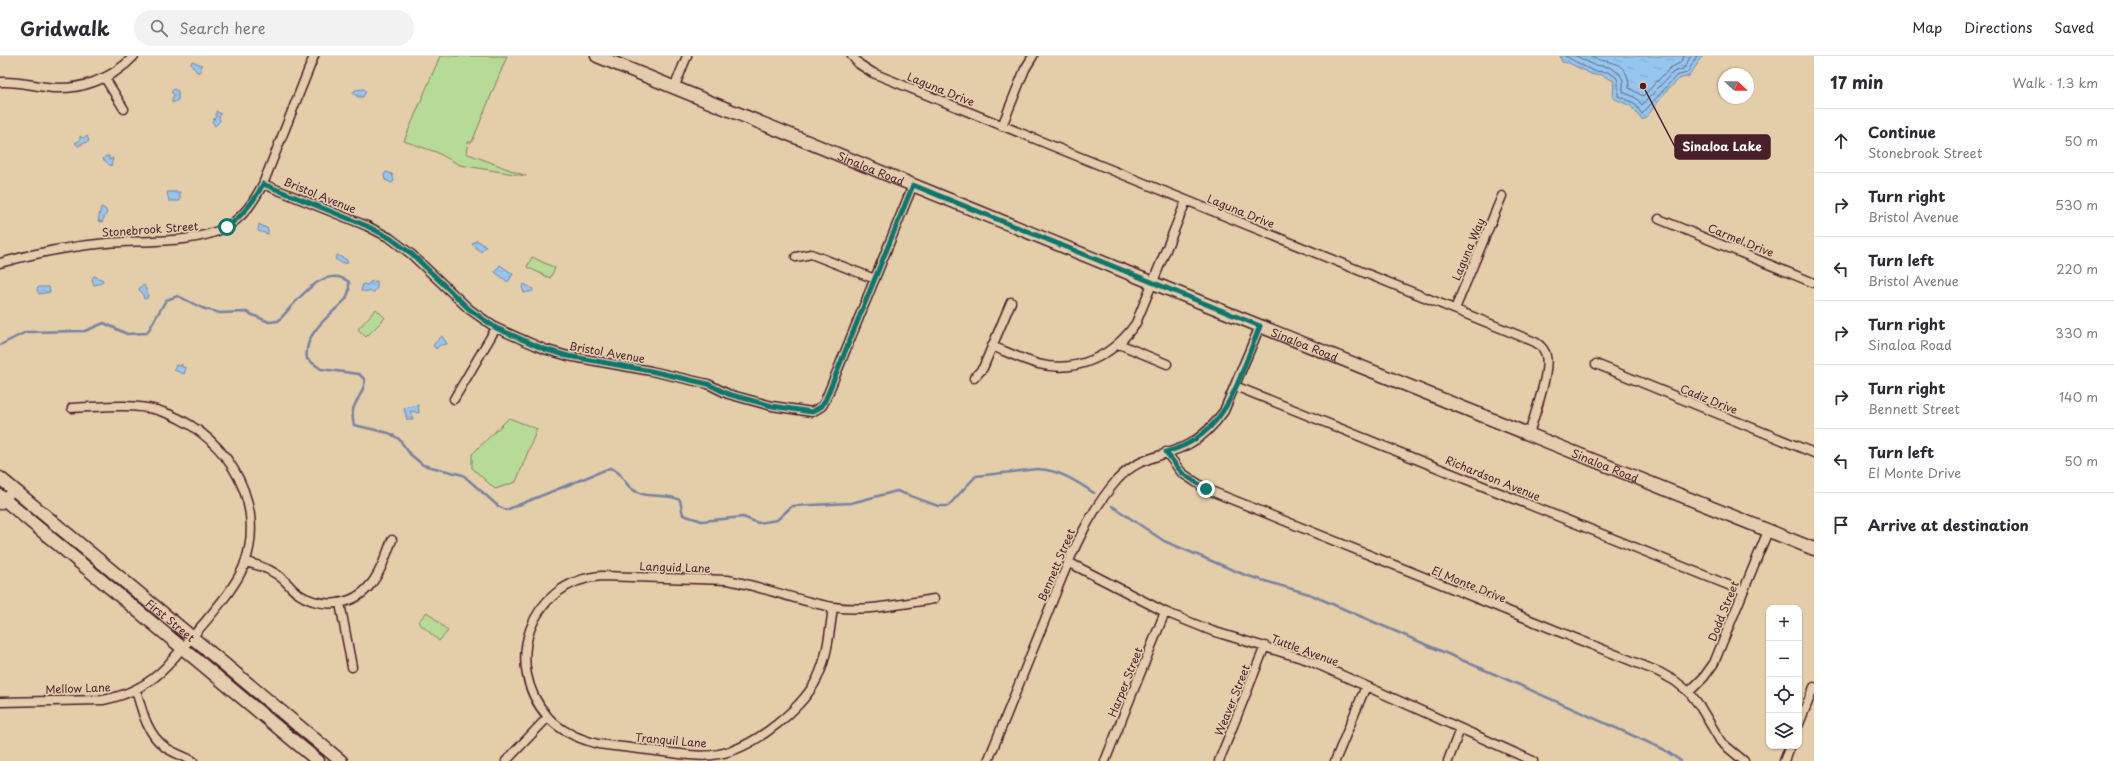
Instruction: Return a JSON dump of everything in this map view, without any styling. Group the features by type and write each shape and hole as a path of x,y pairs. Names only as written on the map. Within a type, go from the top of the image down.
{"street":[{"path":"0,82 65,88 86,85 105,78 119,69 134,56"},
{"name":"Stonebrook Street","path":"0,263 82,246 145,240 191,238 209,235 227,227 241,216 254,201 263,184 314,56"},
{"name":"Sinaloa Road","path":"596,56 1153,283 1814,549"},
{"path":"674,88 687,56"},
{"name":"Laguna Drive","path":"852,56 859,64 874,73 1535,342 1544,349 1547,361 1543,385 1529,434"},
{"path":"1002,126 1025,69 1033,56"},
{"path":"105,78 124,109"},
{"name":"Bristol Avenue","path":"263,184 367,226 390,238 412,254 469,309 496,328 526,342 568,356 665,374 708,384 750,401 812,412 822,406 825,401 913,185"},
{"name":"Laguna Way","path":"1455,309 1502,196"},
{"path":"992,346 1036,364 1062,367 1093,360 1119,344 1136,323 1186,201"},
{"name":"Carmel Drive","path":"1659,218 1814,283"},
{"path":"796,257 811,254 875,279"},
{"path":"974,378 983,368 1010,302"},
{"name":"Bennett Street","path":"988,761 1068,562 1086,525 1117,481 1139,462 1190,444 1210,429 1224,411 1260,326"},
{"path":"454,399 496,328"},
{"path":"1119,344 1167,364"},
{"name":"Cadiz Drive","path":"1596,364 1814,453"},
{"name":"Richardson Avenue","path":"1235,386 1743,591"},
{"name":"Mellow Lane","path":"0,702 103,700 119,697 136,690 159,675 232,587 246,562 250,529 245,495 233,466 210,438 185,420 155,410 131,407 72,408"},
{"name":"El Monte Drive","path":"1166,452 1182,473 1206,489 1659,672 1675,681 1689,692 1699,705 1721,742 1744,761"},
{"name":"First Street","path":"0,478 341,761"},
{"path":"2,500 14,490"},
{"name":"First Street","path":"2,500 318,761"},
{"name":"Dodd Street","path":"1689,692 1704,677 1714,663 1768,531"},
{"path":"246,562 272,572 307,599 323,604 340,603 357,596 371,584 378,573 392,540"},
{"name":"Tuttle Avenue","path":"1068,562 1165,612 1212,631 1308,660 1533,761"},
{"name":"Languid Lane","path":"548,717 536,700 528,682 525,662 527,640 533,620 544,603 558,589 575,580 601,576 728,580 833,607 872,608 934,599"},
{"path":"340,603 352,667"},
{"name":"Tranquil Lane","path":"548,717 571,735 598,744 696,756 718,754 738,749 766,733 801,701 812,687 825,659 833,607"},
{"name":"Harper Street","path":"1105,761 1165,612"},
{"name":"Weaver Street","path":"1219,761 1265,646"},
{"path":"1335,761 1366,686"},
{"path":"1802,717 1814,687"},
{"path":"136,690 146,721 157,739 166,748 193,761"},
{"path":"506,761 548,717"},
{"path":"1448,761 1460,729"},
{"path":"1784,761 1789,749"}],"green space":[{"path":"440,56 507,56 472,142 468,142 466,153 526,176 460,165 436,152 404,141"},
{"path":"532,257 555,268 550,278 527,267"},
{"path":"376,309 385,318 366,337 358,329"},
{"path":"509,418 537,429 516,482 495,489 472,468 472,454"},
{"path":"427,612 448,631 439,641 418,622"}],"water":[{"path":"1560,56 1703,56 1689,76 1679,79 1667,90 1645,119 1641,119 1631,106 1613,98 1614,81 1600,74 1593,75 1569,63 1562,62"},
{"path":"192,61 202,65 200,72 197,72 191,64"},
{"path":"174,89 178,91 178,100 172,103 174,95 171,92"},
{"path":"364,89 366,91 363,97 358,97 353,93 355,90"},
{"path":"216,111 221,114 219,117 220,121 215,126 212,121 216,117"},
{"path":"80,136 83,138 87,136 89,141 78,146 75,143 80,140"},
{"path":"106,156 109,156 109,160 113,158 111,166 103,159"},
{"path":"386,172 392,174 394,181 392,183 385,180 384,175"},
{"path":"167,192 180,192 180,201 169,201"},
{"path":"101,207 107,212 102,222 98,221"},
{"path":"259,224 268,229 268,234 258,231"},
{"path":"477,240 486,247 481,252 472,244"},
{"path":"337,255 347,260 348,263 342,263 335,259"},
{"path":"500,265 513,274 508,282 495,272"},
{"path":"94,276 103,280 102,283 94,285 92,279"},
{"path":"377,281 377,288 374,292 361,291 363,284 367,285 370,282"},
{"path":"524,284 533,289 533,291 524,293 522,287"},
{"path":"144,285 148,295 147,298 144,299 142,292 139,290 140,287"},
{"path":"39,287 49,287 50,292 39,294 37,289"},
{"path":"442,336 447,344 440,345 436,349 433,345"},
{"path":"182,364 182,367 186,368 184,374 174,370 176,365 180,366"},
{"path":"418,405 419,413 410,411 413,419 407,420 404,408"}],"waterway":[{"path":"0,345 26,332 85,331 104,323 127,334 147,333 166,300 178,296 202,308 220,313 246,312 269,322 278,321 310,288 329,277 339,277 349,282 349,291 346,299 313,333 309,341 307,359 321,369 359,374 365,380 362,392 354,406 354,425 389,433 399,439 410,454 423,465 463,475 498,506 506,510 610,468 614,469 629,486 637,492 649,495 668,496 680,500 683,515 702,521 743,517 758,523 777,520 792,506 851,503 897,491 938,506 948,506 976,476 1038,469 1053,471 1074,480 1094,493"},
{"path":"1112,506 1164,541 1245,575 1309,594 1663,749 1681,761"}],"place":[{"name":"Sinaloa Lake","path":"1643,86"}],"route":[{"path":"227,227 241,216 254,201 263,184 367,226 390,238 412,254 469,309 496,328 519,340 568,356 651,371 708,384 728,394 750,401 812,412 822,406 825,401 913,185 1260,326 1224,411 1218,421 1190,444 1177,450 1166,452 1182,473 1192,482 1206,489"}]}
